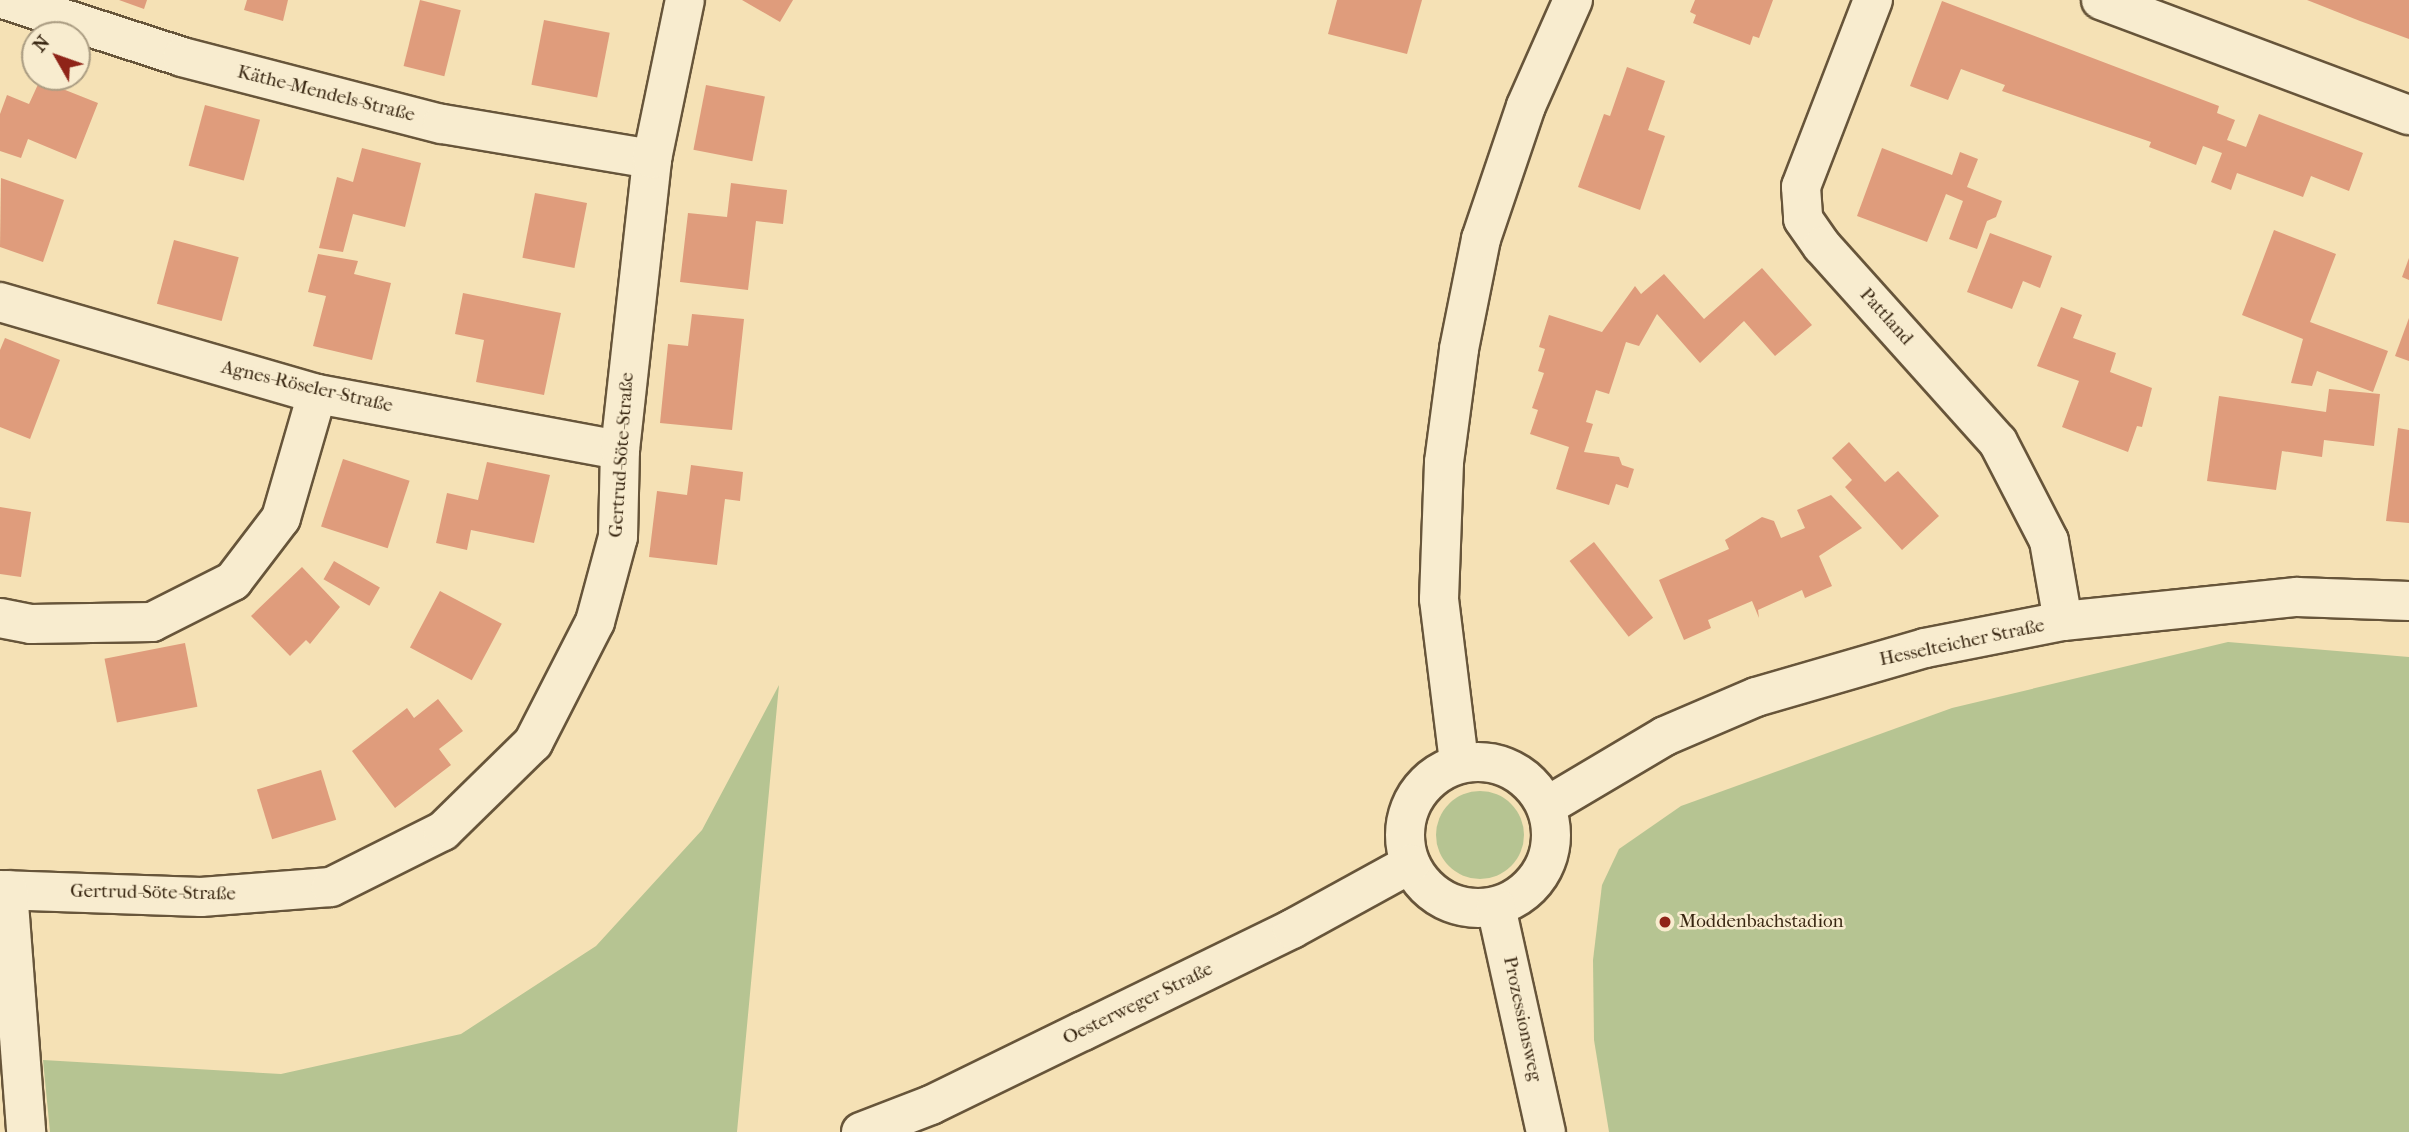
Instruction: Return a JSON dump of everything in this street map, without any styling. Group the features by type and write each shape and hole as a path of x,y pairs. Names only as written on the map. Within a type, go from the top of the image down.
{"street":[{"name":"Käthe-Mendels-Straße","path":"6,0 182,57 442,124 652,159"},
{"name":"Gertrud-Söte-Straße","path":"4,890 201,897 331,887 443,831 533,743 595,622 618,537 620,450 652,159 685,0"},
{"path":"1460,762 1439,599 1444,462 1459,349 1481,239 1526,106 1573,0"},
{"name":"Pattland","path":"1872,0 1801,187 1803,219 1822,246 1998,442 2049,541 2063,621"},
{"path":"2101,0 2409,115"},
{"name":"Agnes-Röseler-Straße","path":"0,302 317,394 620,450"},
{"path":"0,618 31,624 152,622 233,581 281,518 317,394"},
{"name":"Hesselteicher Straße","path":"1547,806 1665,736 1779,688 1926,648 2063,621 2297,597 2409,601"},
{"path":"1460,762 1495,762 1526,778 1547,806 1551,848 1532,886 1496,907 1461,907 1430,892 1410,864 1404,833 1411,802 1431,777 1460,762"},
{"name":"Oesterweger Straße","path":"861,1132 930,1105 1292,929 1410,864"},
{"path":"4,890 20,1124"},
{"name":"Prozessionsweg","path":"1496,907 1546,1132"}],"green space":[{"path":"2228,642 2409,657 2409,1132 1609,1132 1594,1040 1593,960 1602,885 1619,849 1681,806 1952,708"},
{"path":"779,685 737,1132 50,1132 43,1060 281,1074 461,1034 596,946 702,830"},
{"path":"1471,791 1489,791 1505,798 1517,810 1524,826 1524,844 1517,860 1505,872 1489,879 1471,879 1455,872 1443,860 1436,844 1436,826 1443,810 1455,798"}],"building":[{"path":"119,0 147,0 144,9"},
{"path":"247,0 288,0 283,21 244,10"},
{"path":"420,0 461,10 444,76 404,66"},
{"path":"742,0 793,0 780,22"},
{"path":"1337,0 1422,0 1407,54 1328,34"},
{"path":"1695,0 1773,0 1759,38 1753,36 1750,45 1693,23 1696,15 1690,12"},
{"path":"2307,0 2409,0 2409,39 2360,21"},
{"path":"1942,1 2219,106 2217,113 2235,120 2227,140 2246,147 2259,114 2363,153 2349,191 2311,176 2303,197 2237,173 2231,190 2211,182 2222,153 2203,146 2196,165 2149,147 2151,142 2002,91 2005,85 1961,69 1948,100 1910,86"},
{"path":"544,20 610,33 597,98 531,85"},
{"path":"1627,67 1665,81 1648,130 1665,136 1640,210 1578,187 1604,114 1610,116"},
{"path":"706,85 765,96 752,161 693,150"},
{"path":"35,91 68,91 98,103 76,159 28,139 21,158 0,151 0,114 7,95 29,104"},
{"path":"205,105 260,120 244,181 189,166"},
{"path":"362,148 421,163 405,227 353,214 343,252 319,248 337,177 353,182"},
{"path":"1882,148 1952,175 1960,152 1978,159 1967,187 2002,201 1996,217 1987,221 1977,249 1949,239 1963,201 1946,194 1927,242 1857,216"},
{"path":"1,178 64,200 43,262 0,247"},
{"path":"731,183 787,190 783,224 756,221 748,290 680,282 688,213 727,217"},
{"path":"535,193 587,203 574,268 522,258"},
{"path":"2274,230 2336,254 2310,322 2388,351 2373,392 2317,371 2312,386 2291,383 2303,339 2242,315"},
{"path":"1990,233 2052,256 2040,288 2023,281 2012,309 1967,292"},
{"path":"174,240 239,257 222,321 157,304"},
{"path":"318,254 358,261 354,274 391,283 372,360 313,346 326,296 308,292"},
{"path":"2409,258 2409,280 2402,277"},
{"path":"1762,268 1812,325 1775,356 1744,321 1700,363 1657,314 1639,346 1626,342 1609,394 1596,390 1586,422 1593,424 1584,452 1619,457 1622,465 1634,469 1628,488 1616,484 1609,505 1556,489 1569,447 1530,434 1538,410 1532,408 1544,373 1538,371 1545,349 1539,347 1549,315 1602,332 1635,286 1641,294 1664,274 1704,319"},
{"path":"463,293 561,313 544,395 476,382 484,340 455,334"},
{"path":"2061,307 2082,315 2073,338 2116,353 2110,372 2152,388 2142,427 2137,426 2128,452 2062,427 2079,381 2037,366"},
{"path":"692,314 744,319 732,430 660,423 668,344 688,346"},
{"path":"2409,318 2409,361 2395,356"},
{"path":"5,338 60,360 30,439 0,427 0,350"},
{"path":"2329,389 2380,394 2374,446 2324,440 2322,457 2282,451 2276,490 2207,481 2219,396 2326,412"},
{"path":"2398,428 2409,430 2409,523 2386,521"},
{"path":"1849,442 1885,482 1898,471 1939,516 1902,550 1845,487 1852,480 1832,458"},
{"path":"343,459 410,481 388,548 321,527"},
{"path":"487,462 550,475 534,543 471,530 467,550 436,543 447,493 478,500"},
{"path":"691,465 743,472 740,501 725,499 717,565 649,557 657,491 687,495"},
{"path":"1831,495 1862,528 1819,556 1832,586 1805,598 1802,590 1758,610 1759,618 1752,601 1708,620 1711,628 1684,640 1659,580 1729,549 1725,540 1762,517 1774,521 1781,538 1805,528 1797,510"},
{"path":"0,507 31,512 21,577 0,574"},
{"path":"1594,542 1653,618 1629,637 1570,561"},
{"path":"334,561 380,588 369,606 324,579"},
{"path":"302,567 340,607 310,644 306,640 290,656 251,616"},
{"path":"440,591 502,624 472,680 410,648"},
{"path":"185,643 197,707 117,722 105,659"},
{"path":"438,699 463,731 439,749 451,765 395,808 352,751 407,708 414,718"},
{"path":"321,770 336,820 272,839 257,790"}],"place":[{"name":"Moddenbachstadion","path":"1665,922"}]}
